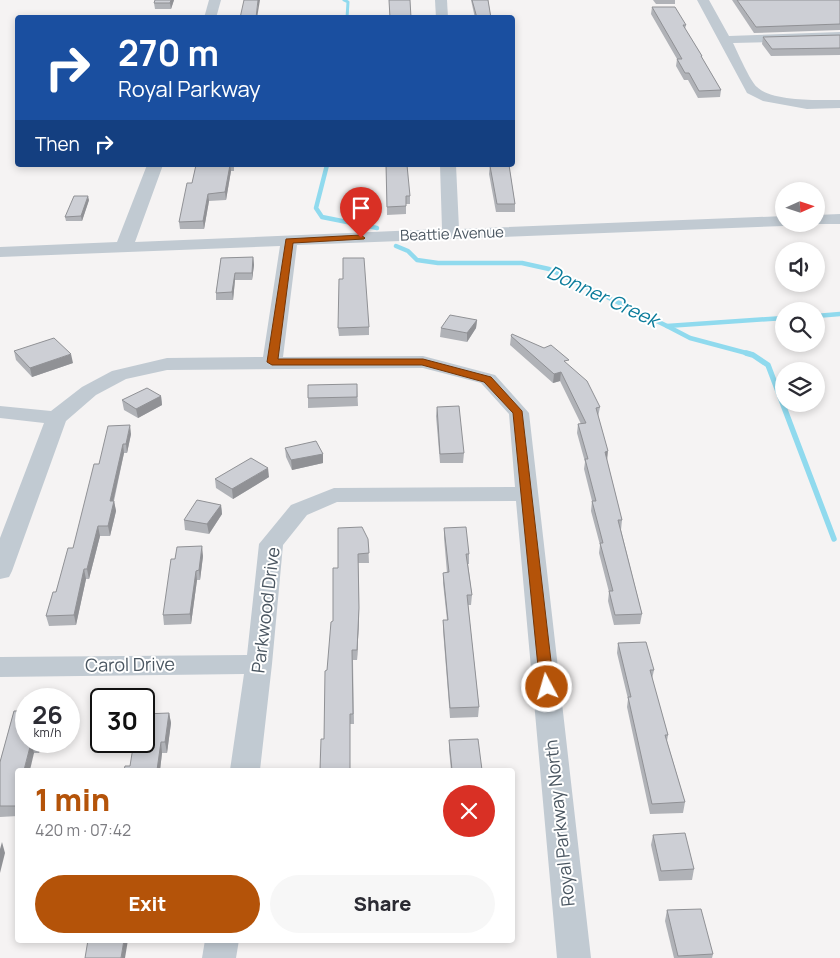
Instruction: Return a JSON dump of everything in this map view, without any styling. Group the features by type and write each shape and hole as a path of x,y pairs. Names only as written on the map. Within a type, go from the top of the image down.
{"street":[{"path":"211,15 215,0"},
{"path":"441,0 442,15"},
{"path":"703,0 752,90 768,98 807,104 840,104"},
{"path":"726,40 840,36"},
{"path":"124,246 154,167"},
{"path":"448,167 451,234"},
{"path":"825,220 840,219"},
{"name":"Beattie Avenue","path":"0,252 775,221"},
{"path":"272,362 289,241"},
{"name":"Royal Parkway North","path":"56,418 89,391 119,375 167,364 423,362 488,380 519,413 574,958"},
{"path":"0,412 56,418 0,571"},
{"name":"Parkwood Drive","path":"245,768 259,664 271,544 299,510 334,495 528,494"},
{"name":"Carol Drive","path":"0,667 259,664"},
{"path":"219,958 222,943"}],"building":[{"path":"155,0 171,0 170,3 154,3"},
{"path":"244,0 258,0 256,15 241,15"},
{"path":"389,0 410,0 411,15 390,15"},
{"path":"472,0 488,0 490,15 476,15"},
{"path":"737,0 840,0 840,24 756,27"},
{"path":"652,7 675,7 686,25 683,25 721,90 699,91 689,73 685,73 677,59 682,59"},
{"path":"840,35 840,48 772,49 763,37"},
{"path":"196,167 230,167 225,192 208,194 203,221 179,222 187,183 192,183"},
{"path":"386,167 407,167 410,196 406,196 406,206 387,207"},
{"path":"490,167 509,167 515,204 497,204"},
{"path":"74,196 88,196 81,216 65,217"},
{"path":"253,257 252,273 235,273 232,292 216,293 221,258"},
{"path":"343,258 364,258 369,327 338,328 339,279 343,279"},
{"path":"450,315 477,320 467,333 441,328"},
{"path":"512,334 544,348 551,345 569,360 564,361 587,381 600,407 596,408 608,451 605,452 622,520 618,520 642,614 615,615 609,591 613,591 600,543 603,543 592,501 596,501 585,459 588,459 578,424 586,423 561,372 554,374 511,336"},
{"path":"54,338 71,354 30,368 14,351"},
{"path":"357,384 357,397 308,398 308,385"},
{"path":"147,388 161,396 136,409 122,400"},
{"path":"459,406 464,453 440,454 437,407"},
{"path":"130,425 126,444 123,444 110,501 114,501 108,526 98,526 87,569 84,569 74,615 46,616 53,592 56,592 68,548 73,548 94,464 99,464 108,426"},
{"path":"316,441 323,454 291,460 285,448"},
{"path":"251,458 268,468 232,489 215,479"},
{"path":"197,500 221,505 207,524 184,520"},
{"path":"362,527 368,539 369,553 358,554 359,608 357,650 352,650 353,714 350,714 350,768 320,768 321,739 324,739 325,671 327,670 331,622 333,621 333,568 338,568 338,528"},
{"path":"466,527 469,554 466,554 472,595 467,595 479,707 450,708 443,620 448,620 443,573 449,572 444,528"},
{"path":"202,546 199,570 196,571 190,614 163,615 171,559 175,559 177,547"},
{"path":"646,642 654,670 650,670 668,735 665,735 685,802 652,804 628,697 631,697 618,643"},
{"path":"15,711 15,753 28,753 25,768 15,768 15,806 0,806 0,762"},
{"path":"169,713 165,742 161,742 157,768 124,768 125,766 130,766 132,753 155,753 155,714"},
{"path":"478,739 482,768 452,768 449,740"},
{"path":"685,833 694,869 661,871 653,835"},
{"path":"701,909 713,954 678,956 667,910"},
{"path":"88,943 124,943 121,958 85,958"}],"waterway":[{"name":"Donner Creek","path":"344,0 348,2 347,15"},
{"name":"Donner Creek","path":"326,167 316,208 322,217 377,228"},
{"name":"Donner Creek","path":"396,246 408,251 417,260 438,263 522,263 549,269 667,326"},
{"name":"Donner Creek","path":"825,315 840,314"},
{"name":"Donner Creek","path":"667,326 775,319"},
{"path":"667,326 690,338 750,354"},
{"path":"746,353 753,355 768,365 834,539"}],"route":[{"path":"361,238 289,241 272,362 423,362 488,380 519,413 547,687"}]}
